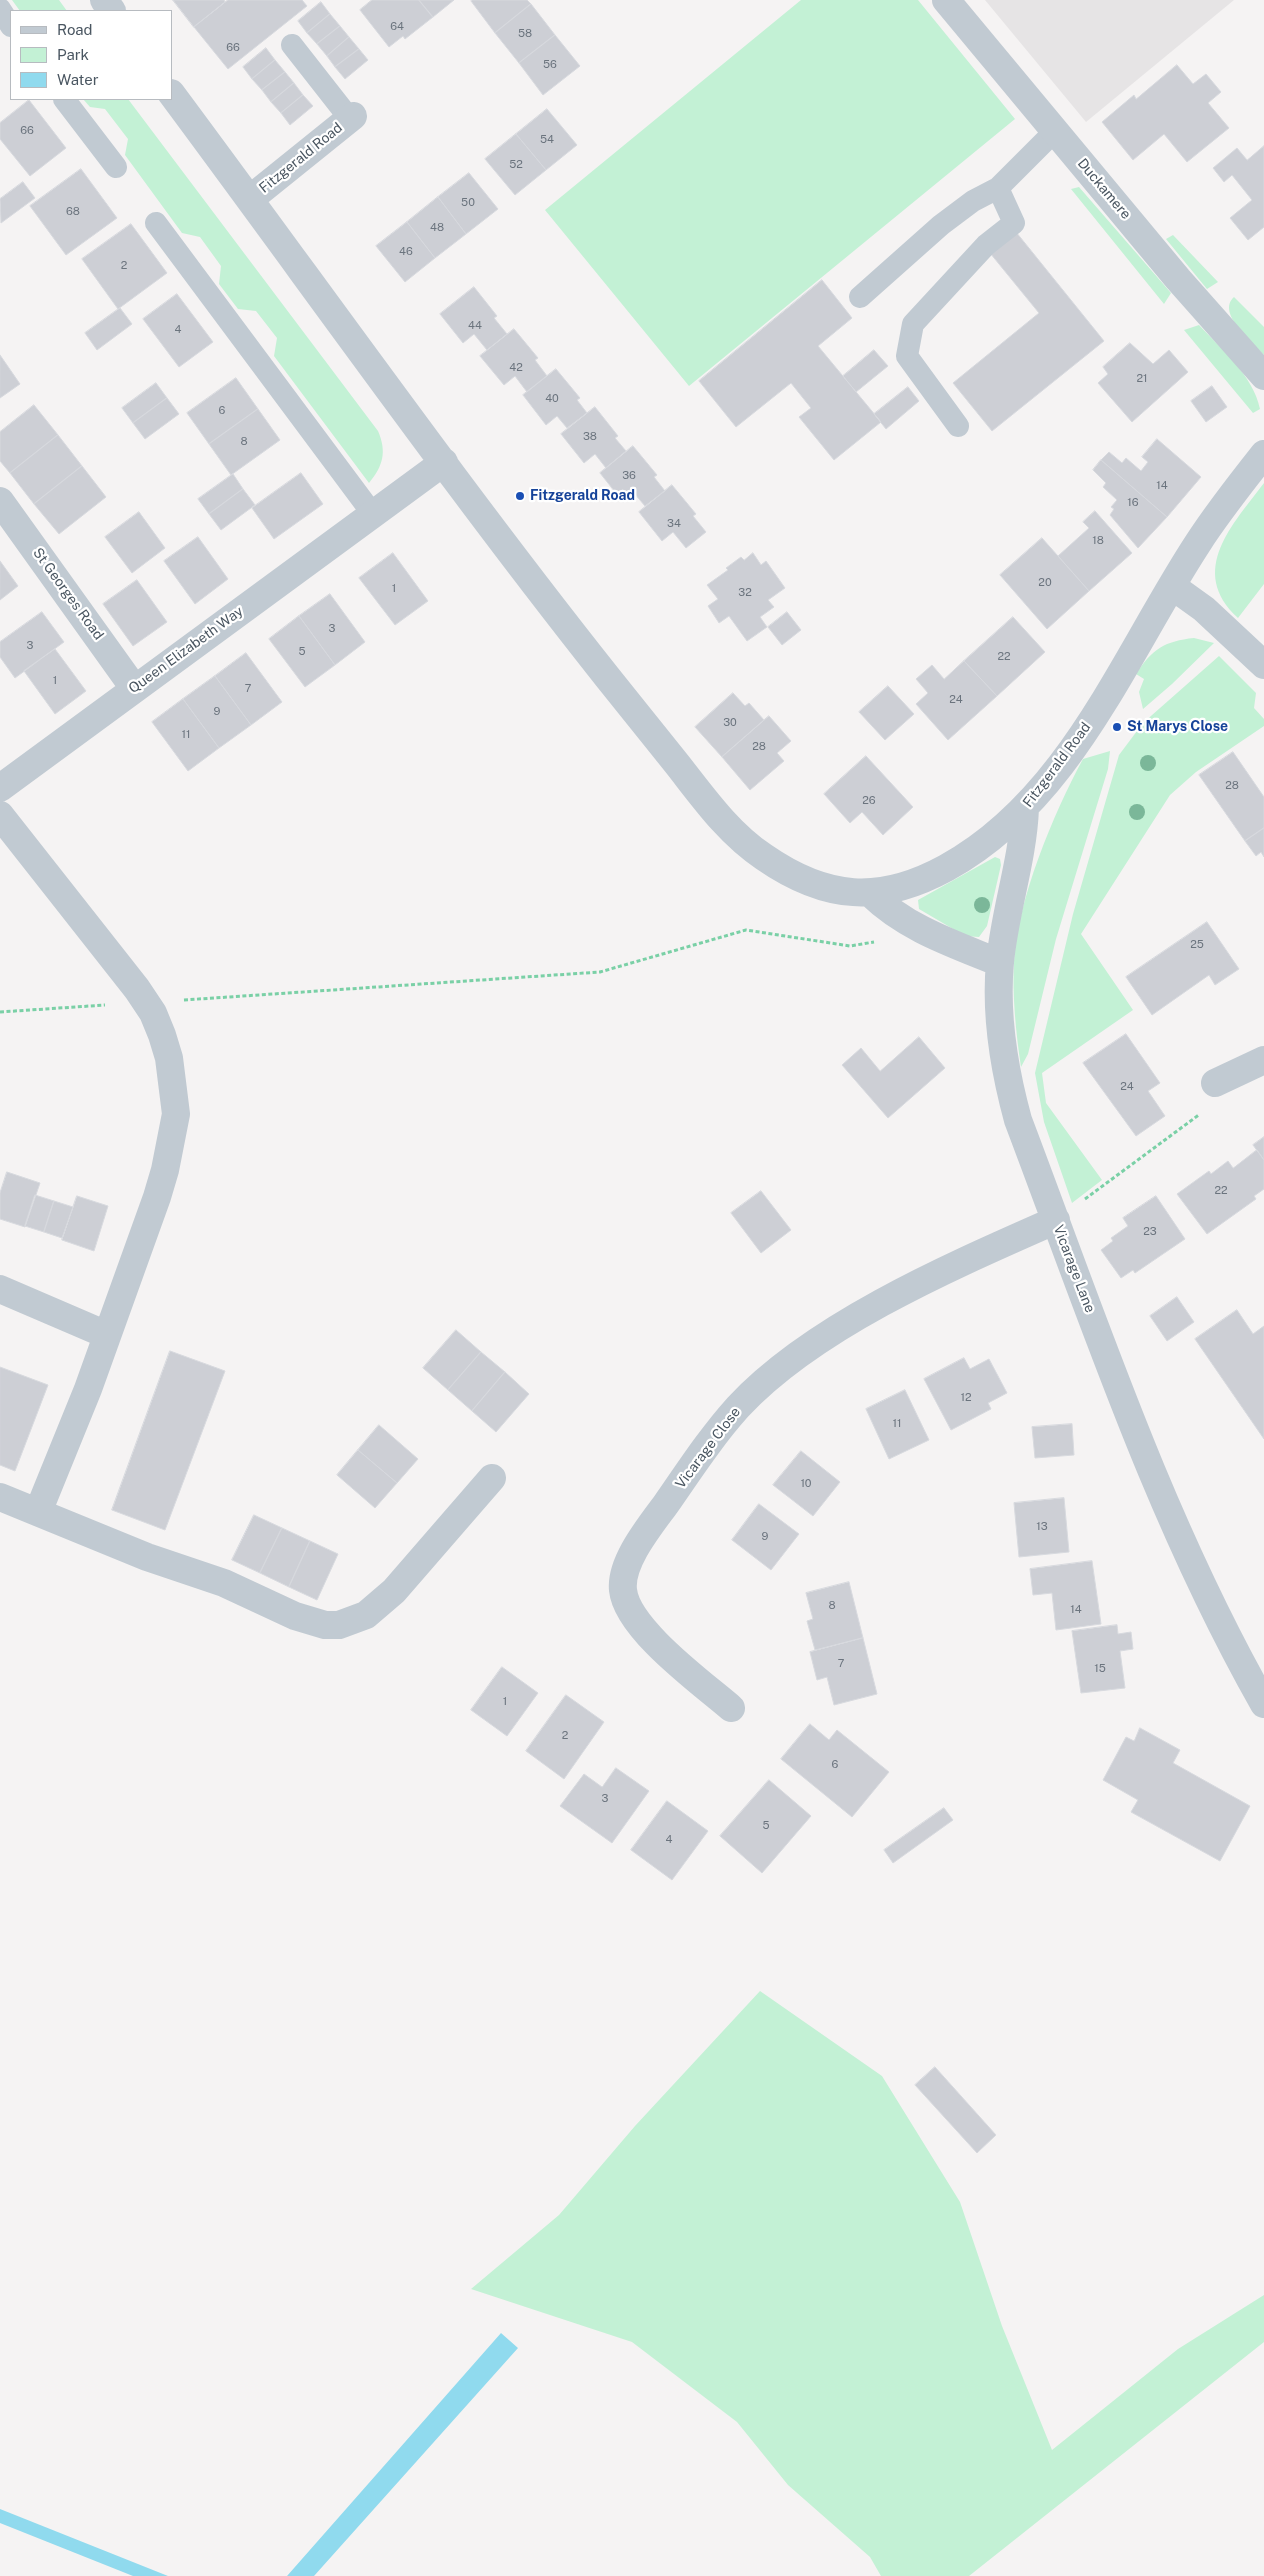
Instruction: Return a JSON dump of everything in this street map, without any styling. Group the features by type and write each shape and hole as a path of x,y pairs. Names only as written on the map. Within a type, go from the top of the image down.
{"street":[{"name":"Duckamere","path":"946,0 1178,279 1264,376"},
{"name":"Fitzgerald Road","path":"172,93 550,605 709,806 731,829 763,857 809,881 846,892 871,894 910,884 946,868 990,839 1025,808 1068,755 1209,527 1264,454"},
{"name":"Fitzgerald Road","path":"250,199 352,118"},
{"name":"Queen Elizabeth Way","path":"0,788 372,513 444,462"},
{"name":"St Georges Road","path":"0,501 134,688"},
{"path":"1172,586 1204,609 1264,665"},
{"name":"Vicarage Lane","path":"1025,808 1024,835 1000,963 998,1001 1008,1082 1018,1120 1160,1494 1226,1636 1264,1704"},
{"path":"0,815 153,1013 169,1058 176,1114 165,1170 157,1197 107,1335 38,1512"},
{"path":"871,894 885,908 929,934 1000,963"},
{"path":"1216,1083 1264,1060"},
{"name":"Vicarage Close","path":"731,1708 638,1624 627,1606 623,1591 623,1579 636,1547 712,1438 739,1406 774,1375 815,1344 871,1309 987,1251 1056,1220"},
{"path":"0,1289 107,1335"},
{"path":"0,1497 147,1557 224,1583 295,1616 325,1625 339,1625 366,1615 394,1591 492,1478"}],"lane":[{"path":"0,9 10,24"},
{"path":"292,45 352,118"},
{"path":"65,100 116,167"},
{"path":"860,296 941,225 998,188 1056,131"},
{"path":"958,426 907,356 913,324 986,245 1014,223 998,188"},
{"path":"156,223 372,513"}],"path":[{"path":"0,1012 600,972 746,930 850,946 929,934"},
{"path":"1056,1220 1205,1111 1216,1083"}],"shaded area":[{"path":"985,0 1234,0 1086,122"}],"green space":[{"path":"12,0 59,0 66,10 19,10"},
{"path":"801,0 918,0 1015,119 689,386 545,210"},
{"path":"84,100 129,100 378,431 383,452 382,458 378,471 369,483 274,356 277,338 256,311 238,309 219,284 221,266 200,237 182,233 125,155 128,139 105,109 90,107"},
{"path":"1079,187 1171,293 1164,304 1071,189"},
{"path":"1173,235 1218,282 1207,289 1166,239"},
{"path":"1234,297 1264,327 1264,355 1244,335 1232,319 1229,311"},
{"path":"1199,325 1235,363 1251,385 1260,409 1253,413 1184,330"},
{"path":"1264,483 1264,584 1238,618 1223,600 1216,583 1216,565 1220,548 1229,531"},
{"path":"1194,638 1214,643 1143,709 1139,692 1144,679 1136,674 1142,665 1154,652 1167,644"},
{"path":"1219,656 1256,693 1254,708 1264,719 1264,726 1196,772 1170,795 1081,934 1133,1010 1042,1073 1046,1103 1102,1180 1072,1203 1044,1122 1035,1073 1073,914 1119,755 1143,723"},
{"path":"1110,751 1108,769 1056,939 1028,1054 1021,1067 1015,1014 1014,961 1022,912 1049,830 1083,759"},
{"path":"995,857 1000,859 1001,865 987,926 979,937 965,936 919,909 918,900"},
{"path":"760,1991 882,2076 960,2202 1002,2326 1052,2450 1178,2349 1264,2295 1264,2342 969,2576 881,2576 870,2557 788,2485 737,2422 632,2342 471,2289 559,2215 635,2126"}],"water":[{"path":"501,2333 518,2348 314,2576 287,2576"},
{"path":"0,2509 168,2576 133,2576 0,2523"}],"building":[{"path":"173,0 224,0 225,2 194,27"},
{"path":"228,0 302,0 307,6 228,69 194,27"},
{"path":"372,0 419,0 433,17 405,39 403,36 389,47 360,10"},
{"path":"419,0 454,0 433,17"},
{"path":"472,0 527,0 531,4 495,33"},
{"path":"321,2 330,14 307,33 298,21"},
{"path":"531,4 555,35 519,63 495,33"},
{"path":"330,14 340,26 317,44 307,33"},
{"path":"340,26 349,37 327,56 317,44"},
{"path":"555,35 580,66 543,95 519,63"},
{"path":"349,37 359,49 335,67 327,56"},
{"path":"266,48 275,60 252,79 243,67"},
{"path":"359,49 368,60 345,79 335,67"},
{"path":"275,60 285,72 262,90 252,79"},
{"path":"1177,65 1193,84 1206,74 1221,92 1208,103 1229,128 1187,162 1164,134 1133,160 1102,122 1134,95 1136,99"},
{"path":"285,72 294,83 271,102 262,90"},
{"path":"294,83 303,95 281,113 271,102"},
{"path":"303,95 313,106 290,125 281,113"},
{"path":"29,100 66,148 30,176 0,139 0,123"},
{"path":"547,109 577,145 546,170 516,134"},
{"path":"516,134 546,170 515,195 485,159"},
{"path":"1264,146 1264,227 1248,240 1230,218 1252,200 1232,175 1224,182 1213,168 1237,148 1247,160"},
{"path":"81,169 117,218 66,255 30,206"},
{"path":"469,173 498,209 466,234 438,197"},
{"path":"23,182 35,198 1,223 0,199"},
{"path":"438,197 466,234 435,258 407,222"},
{"path":"407,222 435,258 405,282 376,246"},
{"path":"131,224 167,273 118,309 82,259"},
{"path":"1016,232 1104,341 992,431 953,383 1039,313 990,253"},
{"path":"822,280 852,318 818,346 881,422 834,460 799,417 811,408 791,383 736,427 699,381"},
{"path":"474,287 497,316 494,318 507,334 487,350 474,334 463,343 440,314"},
{"path":"177,294 213,342 179,367 143,319"},
{"path":"120,308 132,324 97,350 85,333"},
{"path":"514,329 538,358 535,360 547,376 527,392 515,376 504,385 480,356"},
{"path":"1130,343 1153,364 1169,350 1188,372 1132,422 1098,383 1108,374 1103,367"},
{"path":"874,350 888,366 856,392 843,376"},
{"path":"0,355 20,384 0,398"},
{"path":"556,369 580,398 577,400 587,413 567,428 557,416 546,425 523,395"},
{"path":"236,378 258,409 209,444 187,413"},
{"path":"156,383 167,398 133,423 122,408"},
{"path":"1212,386 1227,407 1206,422 1191,401"},
{"path":"908,387 919,401 886,429 874,414"},
{"path":"167,398 179,414 145,439 133,423"},
{"path":"34,405 58,435 10,473 0,461 0,432"},
{"path":"595,407 618,436 615,438 626,451 606,468 595,454 584,463 561,434"},
{"path":"258,409 280,440 231,475 209,444"},
{"path":"58,435 82,466 34,504 10,473"},
{"path":"1157,439 1201,477 1167,517 1101,460 1109,452 1122,463 1126,458 1141,471 1148,462 1142,457"},
{"path":"633,446 657,475 654,477 665,491 645,506 634,493 623,502 600,473"},
{"path":"1101,460 1167,517 1138,548 1110,515 1114,509 1111,507 1117,500 1103,487 1106,483 1093,470"},
{"path":"82,466 106,497 59,534 34,504"},
{"path":"301,473 323,504 274,539 252,508"},
{"path":"233,474 243,489 209,514 198,499"},
{"path":"672,485 696,514 693,516 706,532 686,548 673,532 662,541 639,512"},
{"path":"243,489 255,505 221,530 209,514"},
{"path":"1095,511 1132,553 1089,591 1058,556 1089,528 1083,522"},
{"path":"139,512 165,548 132,573 105,537"},
{"path":"198,537 228,579 195,604 164,561"},
{"path":"1042,538 1089,591 1047,629 1000,575"},
{"path":"393,553 428,601 395,625 359,578"},
{"path":"753,553 761,565 766,561 785,588 768,600 774,607 760,617 767,627 747,641 729,616 719,623 708,606 718,599 707,585 728,570 726,568 741,557 744,560"},
{"path":"0,561 18,586 0,600"},
{"path":"137,580 167,622 133,646 103,604"},
{"path":"330,594 365,642 335,665 299,616"},
{"path":"42,612 64,642 15,678 0,657 0,642"},
{"path":"787,612 801,630 782,645 768,627"},
{"path":"299,616 335,665 305,687 269,639"},
{"path":"1013,617 1045,652 997,696 964,661"},
{"path":"55,649 86,691 55,714 24,671"},
{"path":"246,653 282,702 251,725 215,676"},
{"path":"964,661 997,696 948,740 916,704 928,693 916,679 932,665 944,679"},
{"path":"215,676 251,725 219,748 183,699"},
{"path":"888,686 914,714 885,740 859,712"},
{"path":"733,693 745,706 749,703 764,720 722,757 695,727"},
{"path":"183,699 219,748 188,771 152,722"},
{"path":"769,716 791,741 777,753 784,761 750,790 722,757"},
{"path":"1233,752 1264,797 1264,828 1245,841 1199,775"},
{"path":"866,756 913,807 883,835 862,812 850,823 824,794"},
{"path":"1264,828 1264,857 1261,852 1256,856 1245,841"},
{"path":"1207,922 1239,969 1215,985 1209,975 1152,1015 1126,977"},
{"path":"1126,1034 1160,1083 1148,1091 1165,1116 1136,1136 1083,1063"},
{"path":"919,1037 945,1068 888,1118 842,1065 861,1048 880,1071"},
{"path":"1264,1137 1264,1160 1253,1145"},
{"path":"1257,1150 1264,1160 1264,1189 1254,1196 1256,1199 1207,1234 1177,1194 1209,1171 1211,1174 1228,1161 1233,1168"},
{"path":"7,1172 40,1183 25,1227 0,1219 0,1193"},
{"path":"761,1191 791,1230 761,1253 731,1213"},
{"path":"35,1195 54,1201 44,1232 25,1226"},
{"path":"77,1196 108,1206 94,1251 62,1240"},
{"path":"1156,1196 1185,1239 1135,1273 1133,1270 1121,1278 1101,1250 1113,1241 1111,1238 1128,1226 1123,1218"},
{"path":"54,1201 73,1207 62,1238 44,1232"},
{"path":"1177,1297 1194,1322 1167,1341 1150,1316"},
{"path":"1237,1310 1253,1334 1264,1326 1264,1439 1195,1339"},
{"path":"456,1330 481,1352 448,1390 423,1368"},
{"path":"170,1351 225,1371 165,1530 112,1510"},
{"path":"481,1352 505,1372 472,1411 448,1390"},
{"path":"964,1358 970,1369 989,1359 1007,1393 988,1403 991,1409 951,1430 924,1379"},
{"path":"0,1367 48,1385 15,1471 0,1465"},
{"path":"505,1372 529,1394 496,1432 472,1411"},
{"path":"905,1390 929,1440 889,1459 866,1409"},
{"path":"1072,1424 1074,1455 1035,1458 1032,1427"},
{"path":"379,1425 418,1459 397,1483 358,1450"},
{"path":"358,1450 397,1483 375,1508 337,1475"},
{"path":"801,1451 840,1482 813,1516 773,1485"},
{"path":"1064,1498 1069,1552 1019,1557 1014,1503"},
{"path":"759,1504 799,1534 771,1570 732,1540"},
{"path":"254,1515 282,1528 260,1573 232,1560"},
{"path":"282,1528 310,1541 289,1587 260,1573"},
{"path":"310,1541 338,1554 317,1600 289,1587"},
{"path":"1092,1561 1101,1624 1056,1630 1052,1593 1033,1595 1030,1569"},
{"path":"849,1582 863,1638 815,1650 807,1621 813,1619 806,1593"},
{"path":"1117,1625 1118,1634 1131,1632 1133,1649 1120,1651 1125,1688 1081,1693 1072,1631"},
{"path":"863,1638 877,1694 834,1705 827,1677 817,1680 810,1652"},
{"path":"502,1667 538,1693 507,1736 471,1710"},
{"path":"566,1695 604,1722 564,1779 526,1751"},
{"path":"810,1724 829,1740 837,1730 889,1772 852,1817 781,1759"},
{"path":"1140,1728 1180,1750 1173,1763 1250,1806 1220,1861 1131,1812 1138,1800 1103,1780 1126,1737 1134,1741"},
{"path":"616,1768 649,1791 612,1843 560,1806 584,1774 602,1787"},
{"path":"769,1780 811,1816 762,1873 720,1836"},
{"path":"667,1801 708,1831 672,1880 631,1850"},
{"path":"944,1808 953,1820 893,1863 884,1850"},
{"path":"935,2067 996,2135 977,2153 915,2085"}],"place":[{"name":"Fitzgerald Road","path":"520,496"},
{"name":"St Marys Close","path":"1117,727"}]}
